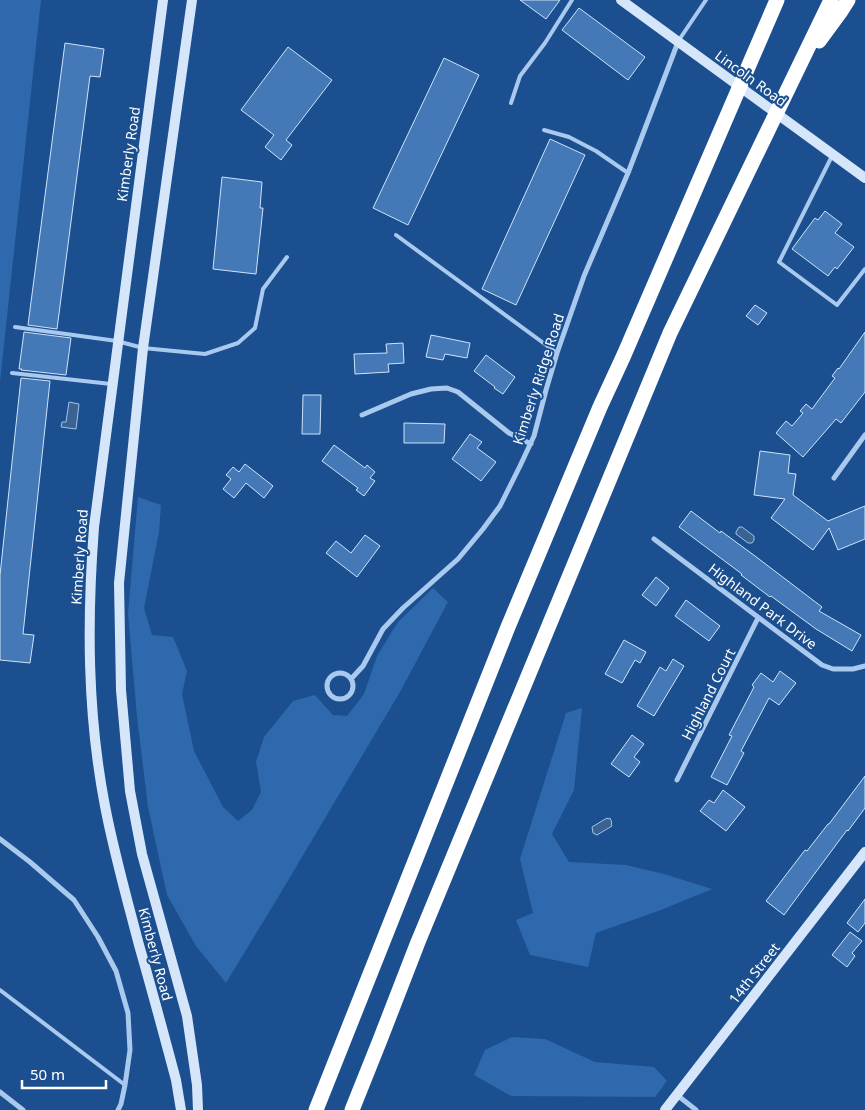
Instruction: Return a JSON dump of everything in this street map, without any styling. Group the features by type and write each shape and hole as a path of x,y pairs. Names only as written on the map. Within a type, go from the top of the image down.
{"highway":[{"path":"316,1110 512,618 600,407 777,0"},
{"path":"707,161 786,0"},
{"path":"352,1110 418,942 670,333 831,0"},
{"path":"796,72 848,0"},
{"path":"306,1110 331,1075"}],"main road":[{"name":"Kimberly Road","path":"163,0 94,527 90,580 89,644 93,713 105,806 124,890 176,1080 181,1110"},
{"name":"Kimberly Road","path":"192,0 143,348 119,583 121,690 130,791 142,854 187,1016 197,1085 198,1110"},
{"name":"Lincoln Road","path":"621,0 865,178"},
{"name":"14th Street","path":"665,1110 865,852"}],"street":[{"name":"Kimberly Ridge Road","path":"351,679 363,666 383,629 403,608 458,559 500,506 534,436 557,353 584,276 628,173 678,42"},
{"path":"362,415 411,394 447,388 458,392 510,433 530,444"},
{"path":"834,478 865,435"},
{"name":"Highland Park Drive","path":"654,539 822,664 833,669 853,669 865,666"},
{"name":"Highland Court","path":"677,780 758,618"},
{"name":"Kimberly Ridge Road","path":"342,674 351,679 353,689 344,699 336,698 329,693 328,681 334,675 342,674"},
{"path":"0,839 74,900 98,937 116,971 128,1012 130,1050 125,1085 118,1110"},
{"path":"0,1092 24,1110"},
{"path":"677,1095 696,1110"}],"lane":[{"path":"511,103 520,76 545,43 572,0"},
{"path":"678,42 706,0"},
{"path":"544,130 570,137 596,151 628,173"},
{"path":"833,154 779,262 836,305 865,269"},
{"path":"396,235 557,353"},
{"path":"15,328 117,341 143,348 205,354 238,343 255,328 264,289 287,257"},
{"path":"12,373 112,384"},
{"path":"0,990 125,1085"}],"shaded area":[{"path":"0,0 41,0 0,382"},
{"path":"69,402 79,404 76,429 61,427 62,422 66,422"},
{"path":"138,497 161,505 159,532 144,608 152,635 173,637 187,671 182,694 194,751 223,807 238,821 252,810 261,792 256,762 264,737 293,701 315,695 333,715 347,716 364,694 377,656 398,622 433,588 448,602 400,692 226,983 196,946 167,895 148,807 137,717 128,614"},
{"path":"739,527 742,527 754,536 752,543 748,543 736,534"},
{"path":"582,708 574,790 552,834 569,862 626,865 664,874 712,889 661,910 596,933 588,967 530,955 516,920 533,913 520,859 566,713"},
{"path":"610,818 612,826 597,835 593,833 592,827"},
{"path":"512,1037 545,1039 595,1062 654,1067 667,1081 655,1097 511,1096 474,1075 485,1050"}],"building":[{"path":"520,0 560,0 546,19"},
{"path":"579,8 645,57 628,80 562,30"},
{"path":"65,43 104,49 100,77 90,76 57,329 28,325"},
{"path":"288,47 332,80 286,140 292,145 281,160 265,147 274,135 241,110"},
{"path":"444,58 479,75 408,225 373,208"},
{"path":"550,139 585,155 516,305 482,289"},
{"path":"222,177 262,182 260,208 263,208 256,274 213,269"},
{"path":"825,211 842,224 835,233 854,247 837,269 835,267 828,276 792,249 815,218 818,220"},
{"path":"755,305 767,313 758,325 746,316"},
{"path":"24,332 71,338 66,375 19,369"},
{"path":"865,332 865,392 841,423 836,419 803,457 776,433 786,421 792,426 803,413 800,411 806,404 812,409 835,378 832,376"},
{"path":"431,335 470,343 467,358 445,354 443,360 426,357"},
{"path":"403,343 404,363 388,364 389,372 355,374 354,354 387,353 386,344"},
{"path":"486,355 515,377 503,394 474,371"},
{"path":"21,378 50,381 23,634 34,635 30,663 0,660 0,575"},
{"path":"303,395 321,395 320,434 302,434"},
{"path":"404,423 445,424 444,443 404,443"},
{"path":"470,434 482,442 477,448 496,462 481,481 452,459"},
{"path":"334,445 365,468 367,465 375,472 370,478 375,481 364,496 356,490 358,488 322,461"},
{"path":"760,451 790,455 788,473 796,474 793,495 828,521 865,506 865,539 838,550 829,528 813,550 771,518 785,499 754,495"},
{"path":"245,464 273,486 264,498 246,483 234,498 223,489 231,479 226,475 233,467 239,472"},
{"path":"691,511 720,533 721,531 822,607 819,611 861,635 852,651 770,597 679,527"},
{"path":"365,535 380,546 357,577 326,553 336,541 351,553"},
{"path":"656,577 669,588 656,606 642,595"},
{"path":"686,600 720,626 709,641 675,616"},
{"path":"624,640 646,652 640,663 635,660 622,683 605,674"},
{"path":"673,659 684,666 654,716 637,706 660,667 666,671"},
{"path":"780,671 796,683 779,705 769,698 741,751 744,753 727,785 711,777 732,736 729,735 754,687 752,685 761,673 773,682"},
{"path":"632,735 644,744 634,757 640,762 629,777 611,764"},
{"path":"865,776 865,808 784,915 766,901 805,850 807,851 829,824"},
{"path":"723,790 745,807 726,831 700,811 709,800 714,803"},
{"path":"865,899 865,923 858,932 847,923"},
{"path":"850,932 862,941 852,953 855,956 847,967 832,955"}]}
